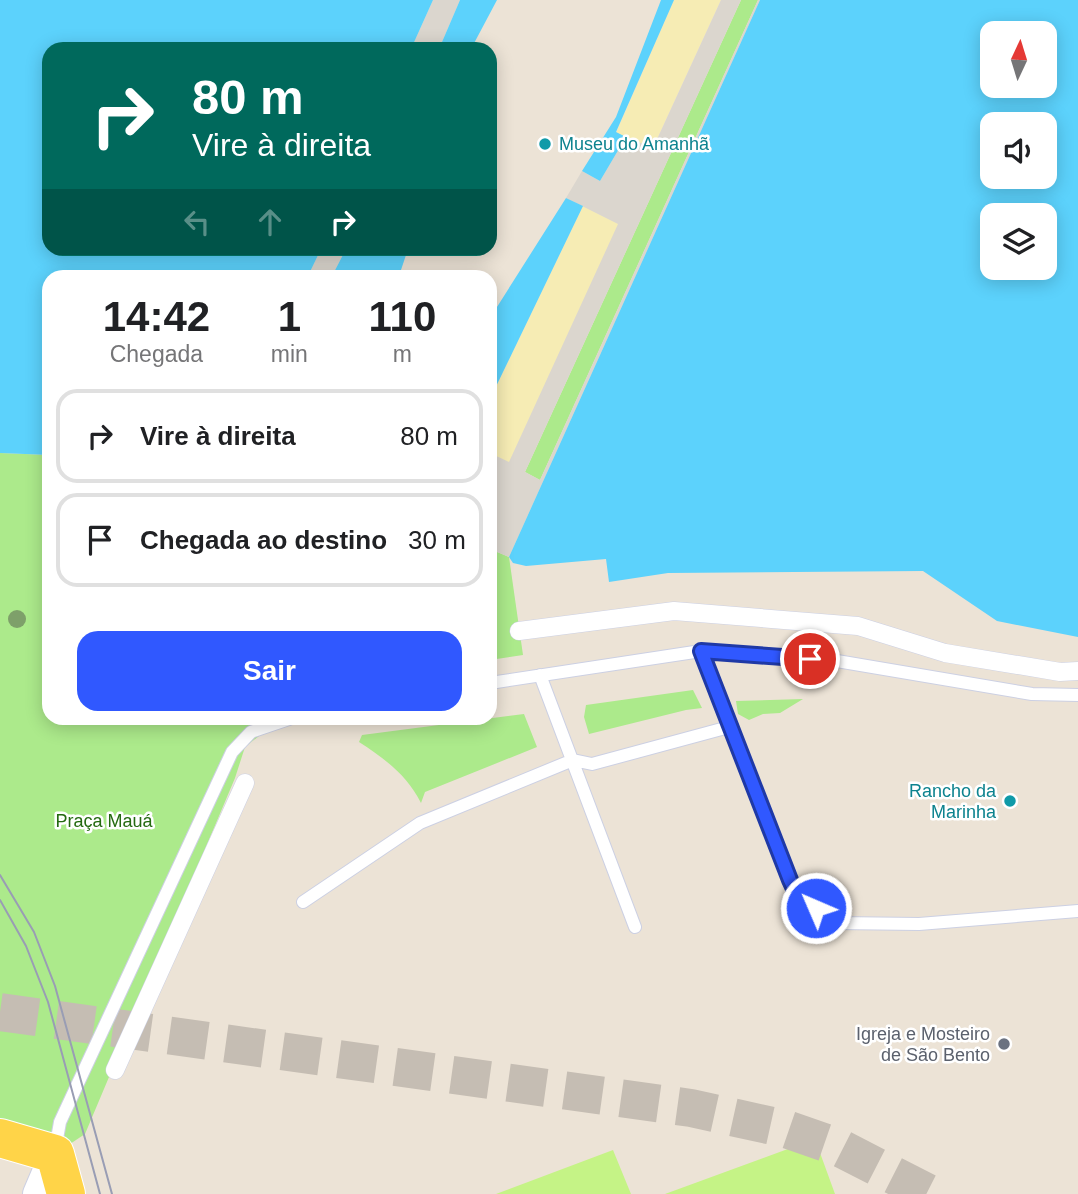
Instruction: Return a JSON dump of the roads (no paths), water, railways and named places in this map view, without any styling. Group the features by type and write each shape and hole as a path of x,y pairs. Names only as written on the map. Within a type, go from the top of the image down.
{"main road":[{"path":"0,1138 55,1154 66,1194"}],"street":[{"path":"519,631 674,611 858,626 945,653 1060,672 1078,671"},
{"path":"115,1070 245,783"},
{"path":"38,1194 55,1154"}],"lane":[{"path":"701,651 796,893 836,923 919,924 1078,911"},
{"path":"497,682 701,651 837,660 1032,694 1078,695"},
{"path":"540,675 635,927"},
{"path":"55,1154 60,1122 221,772 232,752 251,732 268,725"},
{"path":"303,902 419,824 573,760 592,764 729,727"}],"water":[{"path":"0,0 433,0 414,42 42,42 42,256 318,256 311,270 42,270 42,455 0,453"},
{"path":"460,0 497,0 475,42 442,42"},
{"path":"661,0 674,0 616,132 626,137 600,181 582,171 616,117"},
{"path":"760,0 1078,0 1078,637 997,621 923,571 668,573 609,582 606,559 526,566 513,563 509,557"},
{"path":"566,198 583,206 497,384 497,307"},
{"path":"342,256 406,256 401,270 335,270"}],"tunnel":[{"path":"0,1012 691,1108 786,1129 838,1147 930,1194"}],"tram line":[{"path":"0,875 34,932 55,986 112,1194"},
{"path":"0,900 26,946 48,1002 100,1194"}],"place":[{"name":"Museu do Amanhã","path":"545,144"},
{"name":"Rancho da Marinha","path":"1010,801"},
{"name":"Igreja e Mosteiro de São Bento","path":"1004,1044"}],"park label":[{"name":"Praça Mauá","path":"104,821"}]}
